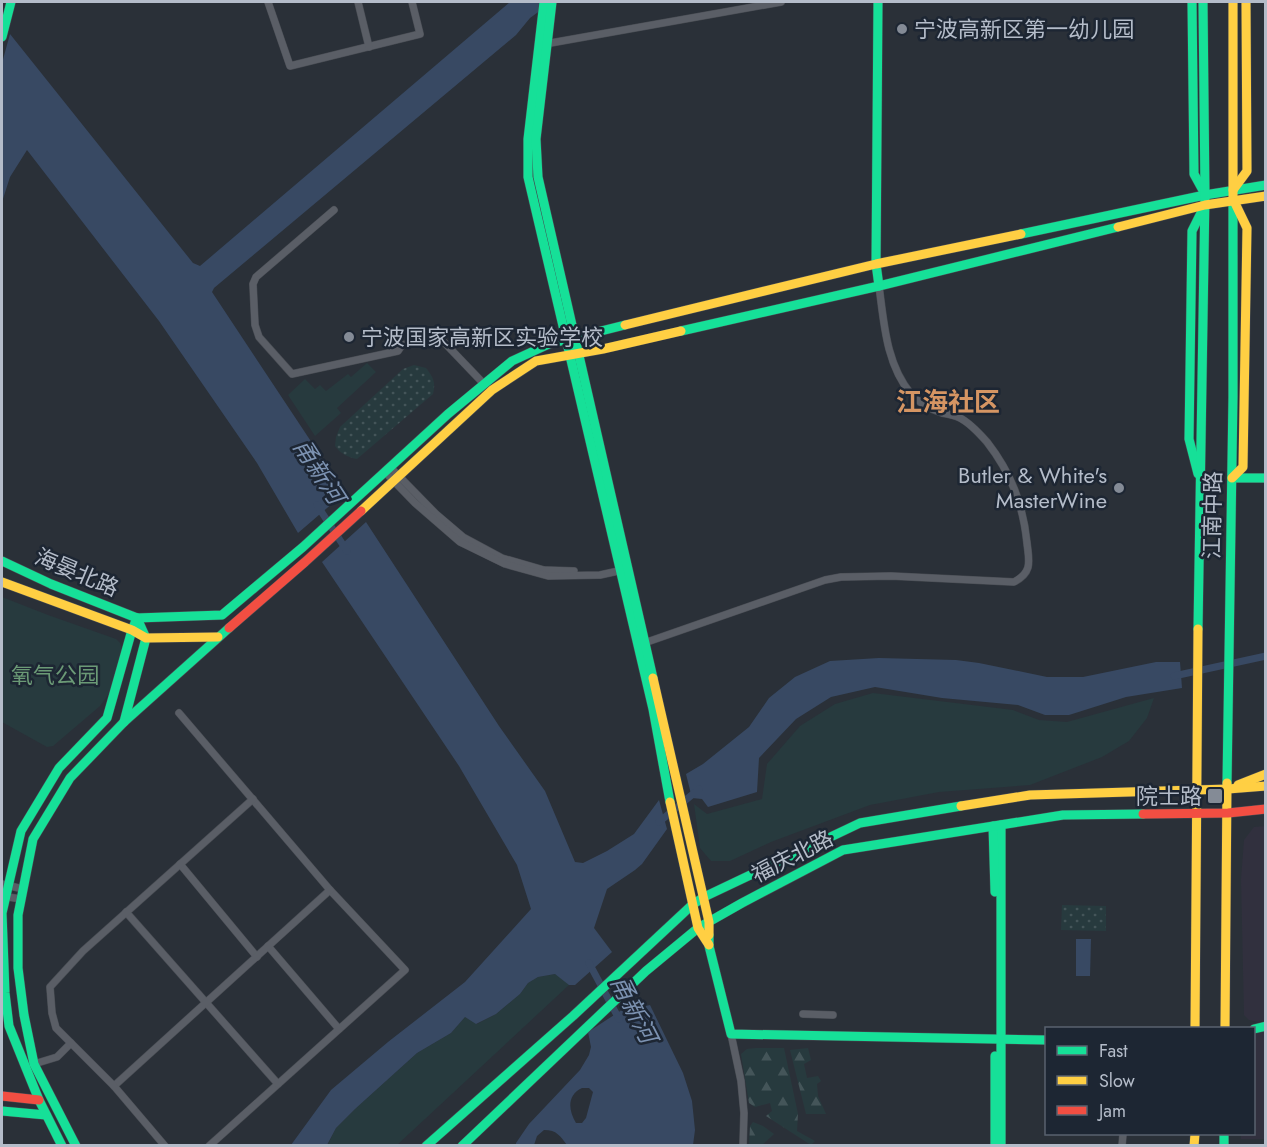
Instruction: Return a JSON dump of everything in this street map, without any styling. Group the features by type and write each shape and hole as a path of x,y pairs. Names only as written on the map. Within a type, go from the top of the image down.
{"main road":[{"path":"2,37 11,2"},
{"path":"543,2 543,44 536,139 538,177 574,354 641,643 679,788 709,922 709,946 731,1034 1045,1040"},
{"path":"543,44 552,2"},
{"path":"878,2 876,264 879,286"},
{"path":"1192,2 1194,174 1205,200"},
{"name":"江南中路","path":"1195,789 1205,200 1203,2"},
{"name":"江南中路","path":"1225,1027 1233,397 1233,2"},
{"path":"1233,196 1247,171 1246,2"},
{"path":"1233,196 1266,185"},
{"path":"137,618 222,615 303,547 484,384 512,361 549,344 876,264 1205,200 1233,196 1266,196"},
{"path":"76,1146 34,1064 24,1015 18,968 18,915 33,839 70,778 124,722 309,558 492,390 536,361 603,349 879,286 1205,200"},
{"path":"1232,478 1266,478"},
{"name":"海晏北路","path":"2,561 51,584 137,618"},
{"name":"海晏北路","path":"2,582 132,630 146,638"},
{"path":"62,1146 39,1100 9,1026 5,993 3,896 21,831 58,768 107,718 137,618"},
{"path":"124,722 146,638 137,618"},
{"path":"146,638 218,637"},
{"path":"641,643 674,824 692,905 698,928 709,946"},
{"path":"1228,789 1266,774"},
{"name":"福庆北路","path":"426,1146 573,1016 692,905 704,897 860,823 1030,795 1266,786"},
{"path":"1195,789 1195,1027"},
{"name":"福庆北路","path":"462,1146 646,971 698,928 843,850 1063,815 1195,814 1266,809"},
{"path":"1228,813 1266,815"},
{"path":"997,825 1001,1146"},
{"path":"995,1146 998,1040"},
{"path":"2,1096 39,1100"},
{"path":"2,1111 46,1115"}],"street":[{"path":"268,2 290,66 420,34 412,2"},
{"path":"358,2 369,47"},
{"path":"543,44 781,2"},
{"path":"334,210 256,277 253,284 255,325 259,337 292,374 398,351 402,345 440,338 484,384"},
{"path":"641,643 825,580 859,576 1014,582 1028,571 1026,534 1020,505 1010,476 983,437 970,424 958,417 926,407 903,382 886,343 879,286"},
{"path":"387,470 463,537 502,558 544,570 592,572 624,568"},
{"path":"179,713 330,890 405,970 209,1146"},
{"path":"165,1146 114,1086 56,1028 50,987 83,951 253,799"},
{"path":"180,864 257,957"},
{"path":"5,885 23,889"},
{"path":"114,1086 330,890"},
{"path":"3,896 21,899"},
{"path":"126,912 278,1084"},
{"path":"268,946 339,1029"},
{"path":"803,1014 833,1015"},
{"path":"731,1034 741,1080 744,1113 743,1146"},
{"path":"34,1064 57,1057 71,1043"}],"shaded area":[{"path":"1265,826 1266,1020 1258,1022 1249,1020 1244,1015 1241,879 1244,840 1254,827"},
{"path":"1265,1031 1265,1139 1241,1139 1241,1135 1255,1135 1255,1034"}],"green space":[{"path":"367,363 376,372 337,408 341,413 315,436 288,395 305,379 315,389 320,385 326,391 348,374 351,377"},
{"path":"414,365 426,368 430,374 434,383 433,394 357,459 340,451 335,446 340,427 403,369"},
{"name":"氧气公园","path":"2,597 116,639 120,643 126,661 123,674 100,706 53,746 47,747 2,722"},
{"path":"873,693 1013,710 1039,720 1067,722 1154,698 1147,718 1129,741 1102,757 1030,785 939,792 870,805 771,842 730,861 711,861 700,848 694,804 707,814 762,799 767,764 800,726 835,704"},
{"path":"1062,905 1106,906 1106,931 1061,930"},
{"path":"555,974 569,985 397,1145 327,1146 336,1128 417,1053 451,1033 465,1017 477,1024 496,1014 520,994 528,983 538,977"},
{"path":"784,1048 798,1114 797,1131 815,1141 811,1145 766,1116 772,1111 770,1103 755,1107 749,1103 741,1054 747,1049"},
{"path":"808,1048 811,1060 804,1064 807,1078 818,1076 821,1081 817,1084 818,1096 826,1114 806,1114 790,1050"},
{"path":"753,1122 774,1134 762,1145 749,1145 750,1126"}],"water":[{"path":"510,2 552,2 530,18 516,35 212,292 320,455 341,496 298,533 257,463 159,321 27,150 10,177 2,202 2,63 10,34 193,263 200,266"},
{"path":"366,522 499,726 545,791 575,862 583,863 634,834 659,800 667,829 642,864 607,889 594,928 612,952 575,985 569,985 555,974 538,977 528,983 520,994 496,1014 476,1024 465,1017 451,1033 417,1053 355,1109 336,1128 327,1145 291,1145 331,1090 465,982 531,909 517,865 459,766 322,562"},
{"path":"879,658 956,660 1047,677 1083,677 1156,662 1180,662 1182,688 1126,697 1069,715 1045,715 1018,705 942,698 875,687 831,697 796,719 759,758 757,792 708,807 702,799 692,798 686,774 703,764 749,727 769,698 795,677 830,661"},
{"path":"1076,939 1091,939 1090,976 1076,976"},
{"path":"631,1004 637,1008 650,1005 683,1073 692,1101 695,1130 693,1145 567,1145 555,1132 544,1130 537,1136 534,1145 516,1146 529,1124 580,1070 591,1047 588,1032","holes":["589,1088 593,1092 586,1118 582,1123 576,1123 571,1113 571,1099 577,1091"]}],"waterway":[{"name":"甬新河","path":"317,505 347,551"},
{"path":"1174,676 1266,656"},
{"path":"659,822 699,789"},
{"name":"甬新河","path":"589,963 619,1019"}],"traffic: fast":[{"path":"2,37 11,2"},
{"path":"544,2 528,139 528,177 653,709 670,802"},
{"path":"552,2 536,139 538,177 653,678"},
{"path":"878,2 876,264 879,286"},
{"path":"1192,2 1194,174 1205,194"},
{"path":"1198,629 1205,195 1203,2"},
{"path":"1021,234 1205,195 1266,185"},
{"path":"1227,783 1233,397 1233,200"},
{"path":"1198,474 1189,439 1192,231 1204,207"},
{"path":"681,331 879,286 1118,227"},
{"path":"2,561 51,584 137,618 222,615 303,547 448,414 512,361 549,344 625,325"},
{"path":"1232,478 1266,478"},
{"path":"124,722 146,638 137,618"},
{"path":"62,1146 39,1100 9,1026 5,993 2,913 21,831 59,768 107,718 137,618"},
{"path":"76,1146 34,1064 24,1015 18,968 18,915 33,839 70,778 124,722 229,628"},
{"path":"426,1146 573,1016 692,905 704,897 860,823 961,806"},
{"path":"462,1146 646,971 698,928 843,850 1063,815 1143,814"},
{"path":"1001,825 1001,1146"},
{"path":"993,826 995,892"},
{"path":"709,935 709,946 731,1034 1045,1040"},
{"path":"1255,1029 1266,1026"},
{"path":"995,1056 995,1146"},
{"path":"2,1111 46,1115"},
{"path":"1224,1135 1224,1146"}],"traffic: slow":[{"path":"1233,2 1233,200"},
{"path":"1233,190 1247,171 1246,2"},
{"path":"1118,227 1205,205 1266,196"},
{"path":"1232,478 1243,467 1247,228 1234,201"},
{"path":"625,325 876,264 1021,234"},
{"path":"361,511 492,390 536,361 603,349 681,331"},
{"path":"2,582 132,630 146,638 218,637"},
{"path":"1195,1027 1198,629"},
{"path":"653,678 709,922 709,935"},
{"path":"1238,785 1266,774"},
{"path":"1225,1027 1227,783"},
{"path":"961,806 1030,795 1266,786"},
{"path":"670,802 698,928 709,945"},
{"path":"1194,1146 1195,1135"}],"traffic: jam":[{"path":"229,628 361,511"},
{"path":"1143,814 1228,813 1266,809"},
{"path":"2,1096 39,1100"}],"place":[{"name":"宁波高新区第一幼儿园","path":"902,29"},
{"name":"宁波国家高新区实验学校","path":"349,337"},
{"name":"Butler & White's MasterWine","path":"1119,488"},
{"name":"院士路","path":"1215,796"}],"district":[{"name":"江海社区","path":"948,402"}]}
